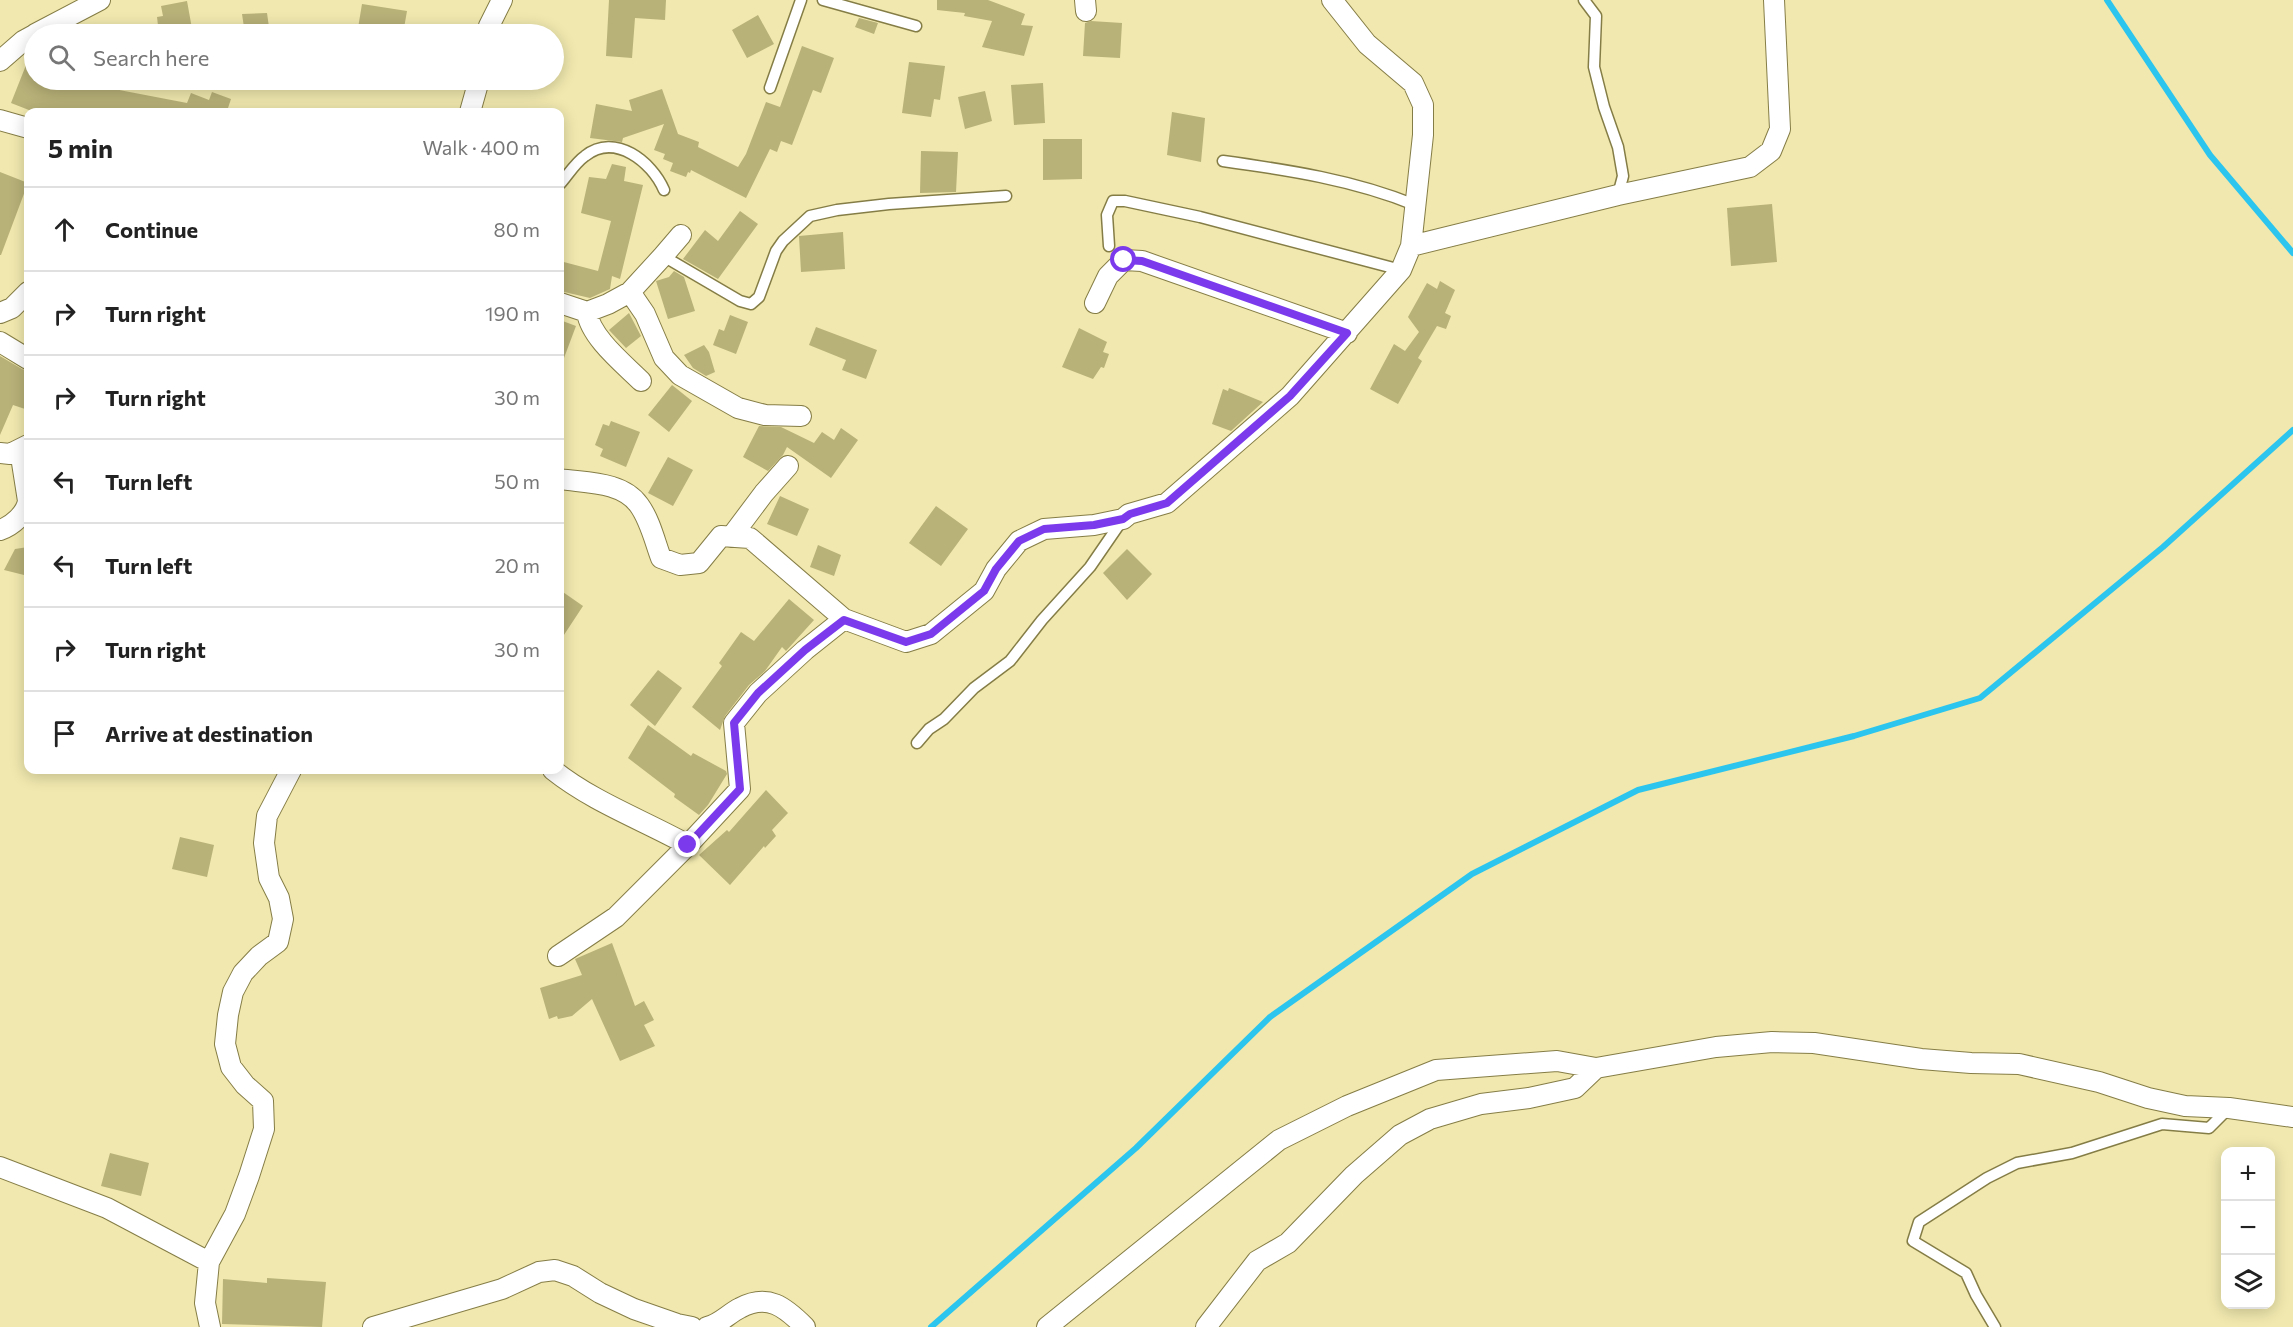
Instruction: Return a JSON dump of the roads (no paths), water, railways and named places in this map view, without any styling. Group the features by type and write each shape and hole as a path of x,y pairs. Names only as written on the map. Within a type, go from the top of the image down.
{"street":[{"path":"55,24 100,0"},
{"path":"490,24 502,0"},
{"path":"564,479 613,487 639,504 661,558 680,565 699,564 721,536 750,538 844,620 906,642 931,634 984,591 996,569 1019,541 1044,529 1094,525 1123,519 1130,514 1167,503 1290,396 1401,270 1411,246 1423,135 1423,105 1413,83 1367,44 1332,0"},
{"path":"1411,246 1618,195 1750,167 1771,151 1780,129 1774,0"},
{"path":"0,61 24,40"},
{"path":"471,108 476,90"},
{"path":"0,120 24,127"},
{"path":"564,304 587,312 630,292 681,235"},
{"path":"1095,303 1108,276 1124,260 1142,261 1347,333"},
{"path":"630,292 645,314 664,358 680,375 738,408 765,415 801,416"},
{"path":"0,313 12,308 24,296"},
{"path":"587,312 588,323 595,332 641,381"},
{"path":"0,342 24,357"},
{"path":"0,453 10,454 24,447"},
{"path":"731,537 764,493 788,466"},
{"path":"0,530 8,527 24,513"},
{"path":"558,956 615,917 688,845 740,789 734,723 758,693 805,650 844,620"},
{"path":"210,1327 205,1303 209,1262 235,1214 264,1129 263,1101 245,1085 231,1067 225,1044 228,1015 233,992 243,973 259,956 278,942 283,920 279,897 269,878 264,843 267,816 289,774"},
{"path":"558,774 612,807 688,845"},
{"path":"1047,1327 1279,1140 1347,1106 1436,1070 1557,1061 1596,1068 1716,1047 1772,1042 1814,1043 1921,1059 2019,1064 2099,1082 2175,1104 2229,1108 2293,1117"},
{"path":"1206,1327 1257,1261 1288,1243 1354,1175 1400,1135 1430,1119 1481,1104 1529,1098 1575,1088 1596,1068"},
{"path":"0,1167 107,1208 209,1262"},
{"path":"373,1327 502,1289 539,1272 555,1270 573,1276 600,1293 634,1309 692,1327"},
{"path":"707,1327 715,1325 740,1307 761,1301 772,1302 792,1314 805,1327"}],"lane":[{"path":"770,88 801,0"},
{"path":"823,0 916,26"},
{"path":"1584,0 1596,16 1594,67 1604,107 1618,147 1623,176 1618,195"},
{"path":"564,180 586,155 595,150 615,148 624,150 653,170 664,190"},
{"path":"1223,161 1362,186 1415,205"},
{"path":"663,256 740,301 751,304 759,297 776,251 783,241 810,216 837,210 889,204 1006,196"},
{"path":"1109,246 1107,215 1113,201 1125,201 1200,217 1401,270"},
{"path":"917,743 974,688 1010,661 1042,620 1090,567 1123,519"},
{"path":"1995,1327 1966,1273 1913,1241 1919,1222 1987,1178 2017,1163 2072,1153 2162,1124 2209,1128 2229,1108"}],"waterway":[{"path":"2107,0 2210,155 2293,253"},
{"path":"931,1327 1136,1148 1270,1017 1472,874 1638,790 1854,736 1980,698 2163,547 2293,430"}]}
